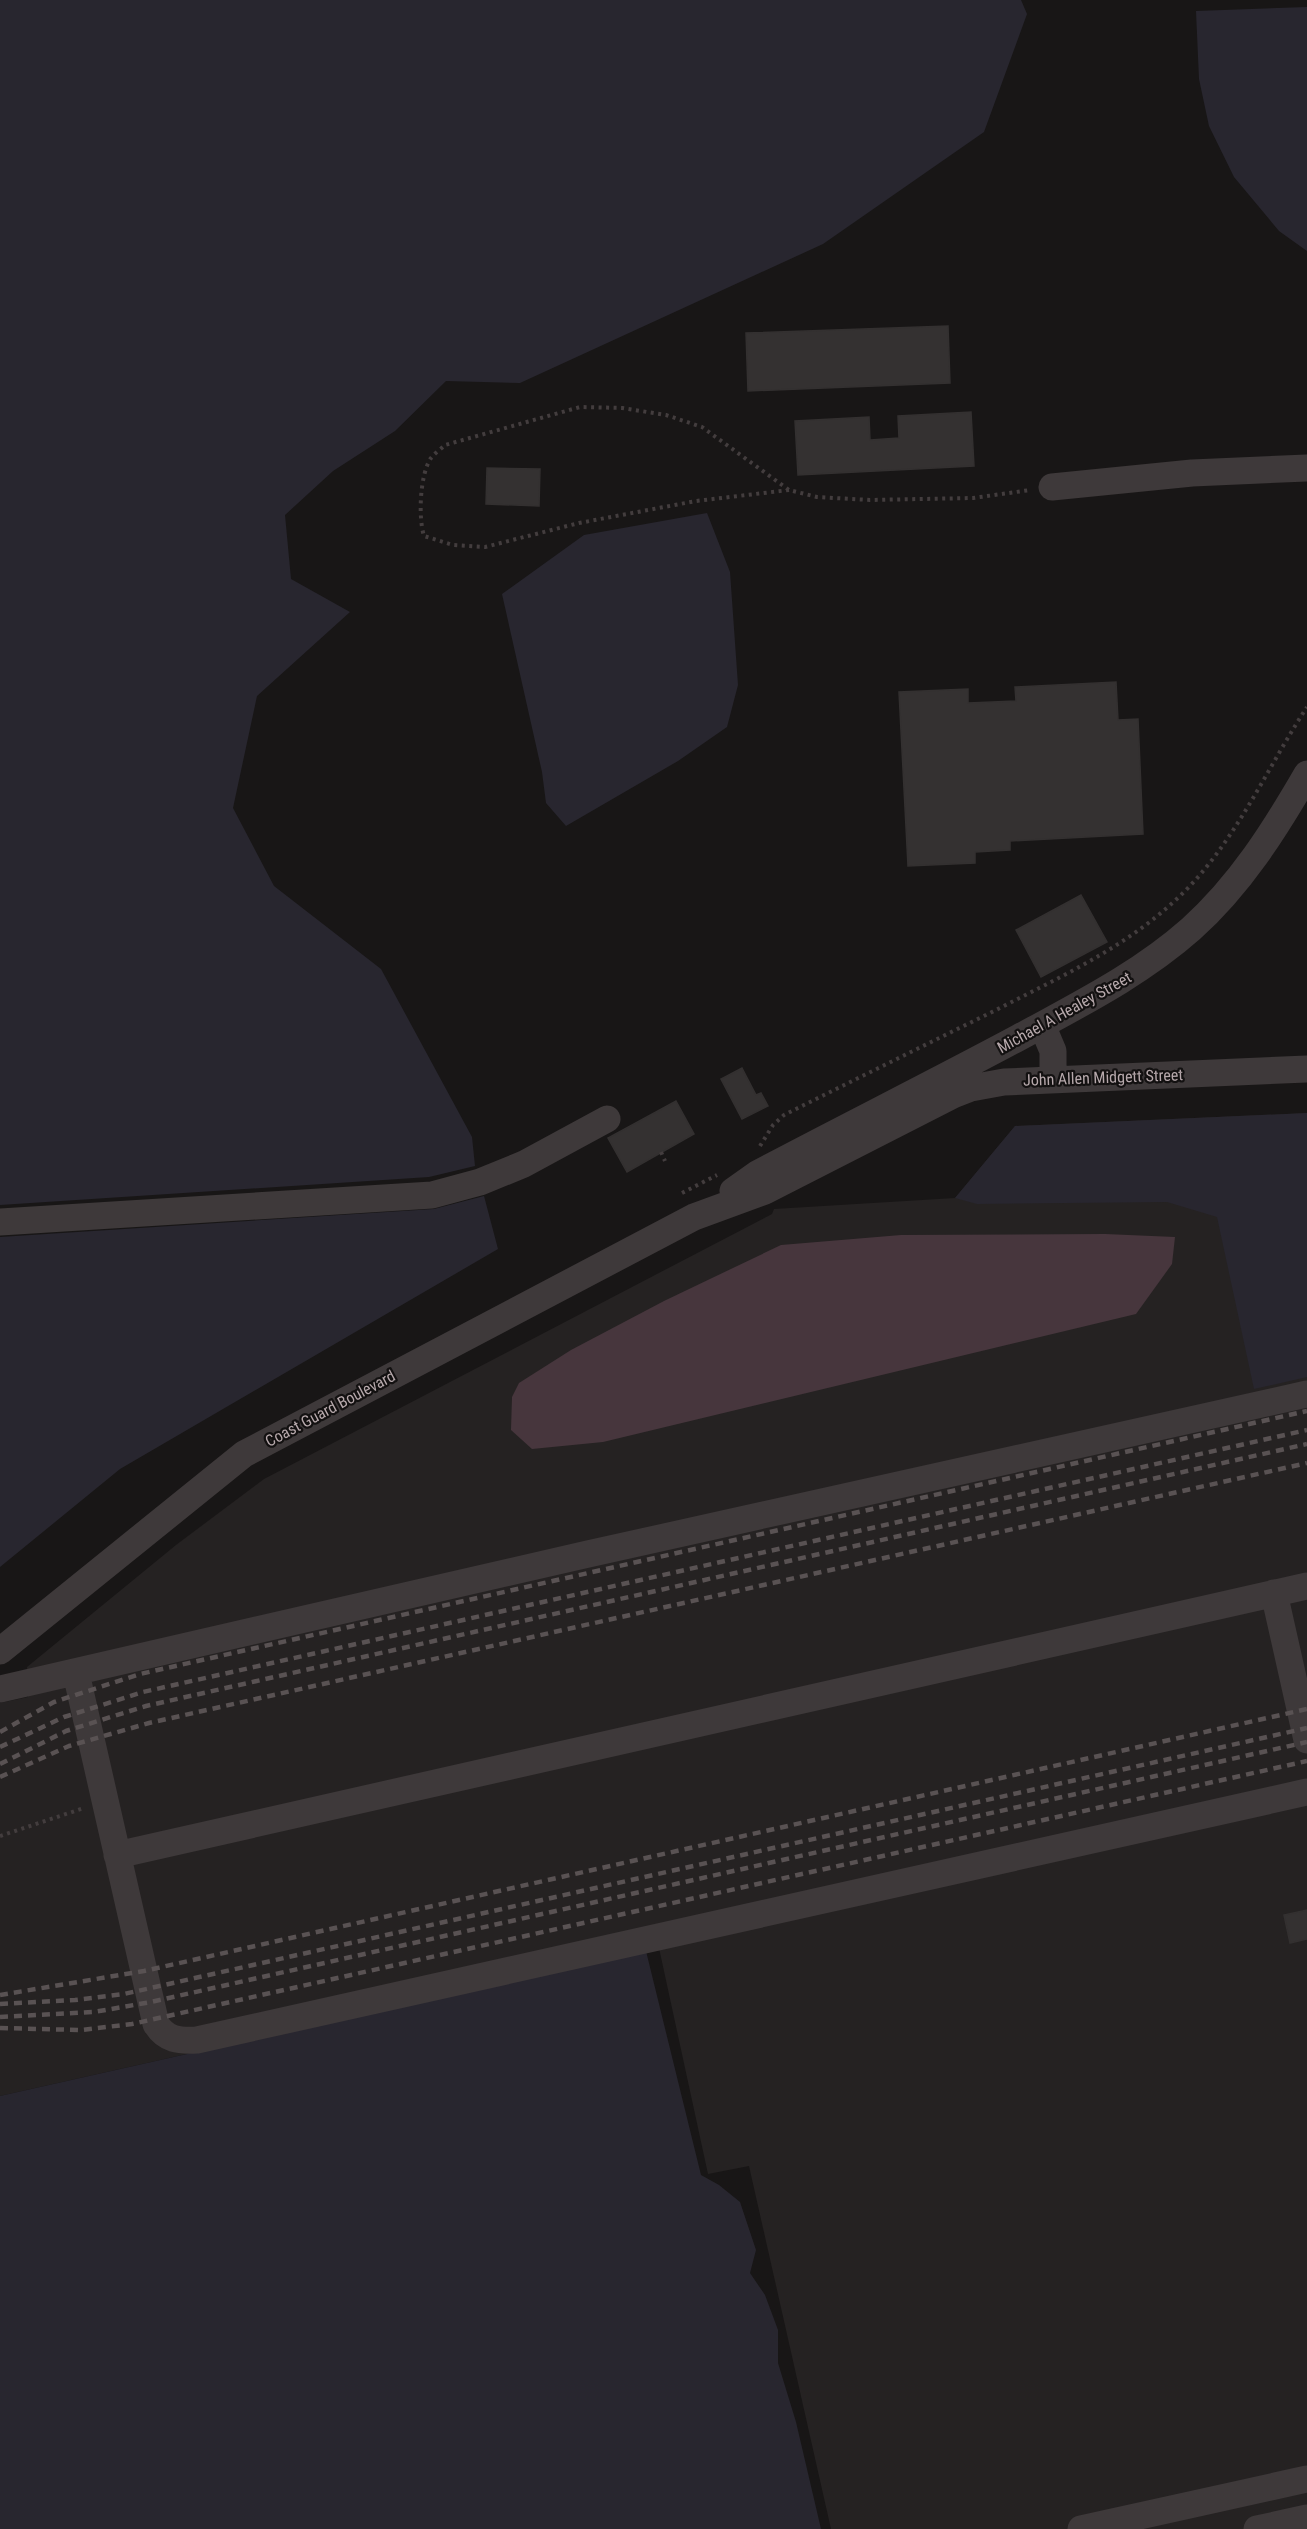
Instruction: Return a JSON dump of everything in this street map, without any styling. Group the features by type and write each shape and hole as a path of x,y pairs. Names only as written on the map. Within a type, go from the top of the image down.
{"street":[{"path":"1052,487 1192,473 1307,468"},
{"name":"Michael A Healey Street","path":"759,1173 1112,987 1143,967 1191,929 1242,876 1307,774"},
{"path":"1041,1025 1053,1051 1053,1079"},
{"name":"John Allen Midgett Street","path":"759,1173 906,1120 945,1098 970,1088 1004,1082 1053,1079 1307,1069"},
{"path":"0,1222 432,1195 480,1182 524,1164 607,1119"},
{"name":"Coast Guard Boulevard","path":"0,1651 244,1454 694,1217 759,1173"},
{"path":"0,1689 554,1562 1307,1394"},
{"path":"117,1855 1307,1586"},
{"path":"1274,1593 1307,1740"},
{"path":"76,1673 156,2024 162,2033 184,2041 1307,1791"},
{"path":"1081,2529 1307,2479"},
{"path":"1257,2529 1293,2523"}],"path":[{"path":"789,490 702,427 666,414 622,408 580,407 445,445 431,458 423,484 420,522 424,536 453,545 486,547 579,522 696,501 789,490 817,497 870,500 973,498 1052,487"},
{"path":"759,1173 784,1115 1005,1005 1119,945 1160,914 1185,891 1213,859 1236,826 1307,706"},
{"path":"661,1152 665,1161"},
{"path":"0,1836 105,1801"}],"shaded area":[{"path":"0,0 1021,0 1027,14 984,132 823,244 520,383 446,381 395,431 333,471 285,515 291,579 350,612 257,696 233,808 274,886 381,969 472,1137 475,1166 429,1177 0,1205"},
{"path":"1307,7 1307,251 1279,231 1234,177 1209,126 1199,79 1196,11"},
{"path":"707,513 730,572 738,685 727,727 678,761 566,826 546,803 542,772 502,594 584,535"},
{"path":"1307,1113 1307,2529 831,2529 749,2166 708,2174 659,1948 0,2096 0,1703 28,1697 27,1667 176,1545 264,1479 772,1214 774,1209 955,1198 1015,1126"},
{"path":"1307,1113 1307,1377 1254,1389 1217,1217 1167,1202 977,1204 955,1198 1015,1126"},
{"path":"484,1196 498,1249 120,1469 0,1567 0,1237 434,1209"},
{"path":"1105,1234 1175,1237 1172,1264 1136,1314 603,1442 532,1449 511,1430 512,1397 519,1383 571,1350 664,1301 781,1245 901,1235"},
{"path":"646,1951 701,2175 719,2185 740,2202 756,2250 750,2273 765,2295 778,2330 778,2363 796,2422 821,2529 0,2529 0,2096"}],"building":[{"path":"948,326 950,383 748,391 746,333"},
{"path":"971,412 974,466 798,475 795,421 869,417 870,440 899,438 898,416"},
{"path":"487,468 540,469 539,506 486,504"},
{"path":"1116,682 1118,720 1138,719 1143,834 1010,841 1010,850 975,852 975,863 908,866 899,692 968,689 968,703 1016,701 1015,687"},
{"path":"1081,895 1107,942 1041,977 1016,930"},
{"path":"742,1068 756,1095 761,1093 768,1106 742,1119 721,1079"},
{"path":"676,1101 694,1134 627,1172 608,1138"},
{"path":"1307,1910 1307,1939 1290,1943 1284,1915"}],"railway":[{"path":"0,1732 54,1702 140,1674 1307,1411"},
{"path":"0,1747 64,1717 143,1692 1307,1430"},
{"path":"0,1764 66,1731 146,1706 1307,1444"},
{"path":"0,1777 69,1746 149,1723 1307,1463"},
{"path":"0,1995 144,1971 1307,1709"},
{"path":"0,2004 75,2000 124,1994 1307,1728"},
{"path":"0,2017 94,2012 151,2002 1307,1742"},
{"path":"0,2028 81,2030 132,2024 1307,1761"}]}
